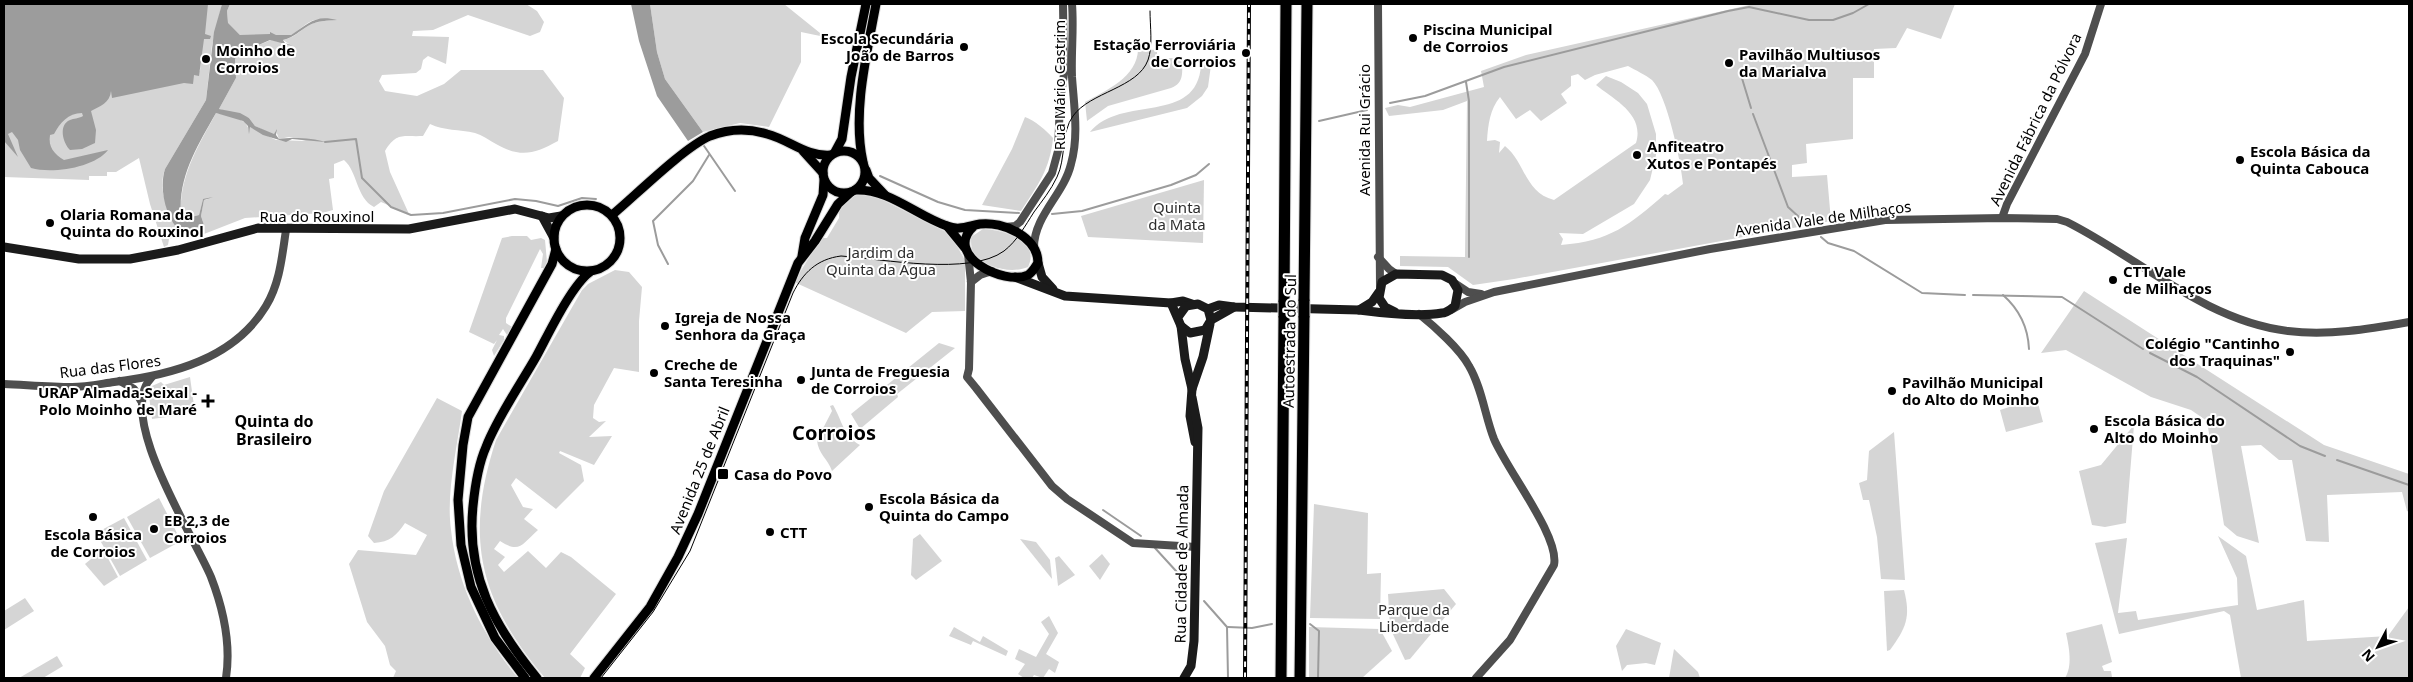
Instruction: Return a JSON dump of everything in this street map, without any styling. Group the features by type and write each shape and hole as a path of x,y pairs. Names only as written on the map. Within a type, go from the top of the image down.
{"highway":[{"name":"Autoestrada do Sul","path":"1281,678 1286,4"},
{"name":"Autoestrada do Sul","path":"1300,678 1307,4"}],"main road":[{"path":"823,175 825,163 842,139 853,68 866,4"},
{"path":"876,4 861,92 860,148 869,178 887,197"},
{"path":"612,215 689,150 708,137 732,131 757,131 776,137 803,151 821,156 844,150 853,152 864,164 864,180 853,191"},
{"path":"803,151 833,190 842,193 864,190 887,197 947,226 965,228 987,224 1006,227 1022,236 1034,247 1042,277 1059,294"},
{"name":"Avenida 25 de Abril","path":"594,678 650,607 678,557 698,514 800,259 805,238 823,195 823,175"},
{"name":"Avenida 25 de Abril","path":"800,259 815,241 838,204 853,191"},
{"path":"537,678 512,648 496,623 476,565 472,520 476,482 486,446 582,277 608,264 618,252 620,233 612,215 603,208 592,205 576,207 562,216 556,226 554,238"},
{"name":"Rua do Rouxinol","path":"4,247 79,259 130,259 178,250 258,228 286,230 409,229 515,210 542,216 562,216"},
{"path":"542,216 554,238 556,249 561,259 579,271 590,272"},
{"path":"947,226 966,251 980,265 992,271 1012,276 1059,294 1170,303 1183,301 1202,305 1208,309 1210,322"},
{"path":"966,251 965,236 974,226"},
{"path":"525,678 504,654 491,632 469,581 458,524 458,500 465,429 474,404 552,264 556,249"},
{"path":"1012,276 1028,275 1038,262"},
{"path":"1208,309 1219,304 1234,307 1441,314 1451,310 1458,295 1456,284 1442,275 1396,274 1386,278 1372,302 1359,310"},
{"path":"1379,290 1381,303 1395,312"},
{"path":"1170,303 1186,330 1195,333 1205,330 1210,322 1234,307"},
{"path":"1180,322 1183,309 1192,304"},
{"name":"Rua Cidade de Almada","path":"1180,322 1192,393"},
{"name":"Rua Cidade de Almada","path":"1184,678 1191,666 1194,641 1197,449 1190,416 1192,393 1203,358 1210,322"}],"street":[{"name":"Rua Mário Castrim","path":"1006,227 1015,226 1020,222 1046,184 1056,163 1064,74 1064,4"},
{"name":"Rua Mário Castrim","path":"1034,247 1036,230 1064,185 1074,150 1076,112 1072,76 1072,4"},
{"name":"Avenida Rui Grácio","path":"1378,4 1379,290"},
{"name":"Avenida Fábrica da Pólvora","path":"2002,218 2007,204 2085,54 2101,4"},
{"name":"Avenida Vale de Milhaços","path":"1451,310 1488,294 1687,253 1885,220 2002,218 2057,219 2066,222 2210,306 2267,327 2303,332 2346,331 2409,322"},
{"name":"Rua das Flores","path":"4,384 74,387 152,377 182,369 217,352 236,340 258,318 275,287 286,230"},
{"path":"966,251 971,282 969,369 967,377 1060,494 1133,543 1157,543 1196,547"},
{"path":"1378,257 1388,269 1396,274"},
{"path":"971,282 980,275 992,271"},
{"name":"Avenida Vale de Milhaços","path":"1456,284 1468,292 1488,294"},
{"path":"1417,313 1440,333 1469,365 1501,453 1549,537 1556,556 1554,565 1510,640 1476,678"},
{"path":"1440,333 1437,322 1441,314"},
{"path":"152,377 144,387 142,403 146,436 155,465 198,549 217,594 226,639 226,678"},
{"path":"120,381 134,389 142,403"}],"green space":[{"path":"4,4 222,4 212,45 206,100 165,169 162,181 164,197 170,215 204,225 201,216 204,200 208,199 203,199 199,215 187,218 181,214 181,200 191,161 216,113 241,120 248,126 249,131 250,127 276,140 306,141 289,137 279,139 276,131 274,135 255,126 249,118 219,109 236,78 235,59 237,54 271,40 289,44 283,40 314,23 335,20 314,20 291,35 240,35 228,24 227,11 230,4 526,4 537,11 544,22 540,32 530,36 468,15 433,30 413,31 412,36 449,37 446,64 428,56 423,60 421,69 416,73 382,75 379,81 385,91 417,96 444,84 461,70 543,70 564,98 558,141 542,149 520,153 496,144 475,133 441,128 430,124 423,136 397,138 385,151 390,172 409,214 381,202 374,207 368,203 360,191 349,165 344,160 334,164 334,178 329,179 333,210 322,213 245,218 204,234 182,238 178,236 169,239 168,245 164,247 150,204 139,158 116,172 107,172 107,176 89,176 89,180 4,177 4,37 200,71 202,48"},
{"path":"650,4 784,4 825,37 801,32 801,62 769,127 740,123 703,132 665,79 657,52"},
{"path":"1754,4 1955,4 1941,39 1907,28 1896,48 1874,49 1874,78 1853,78 1853,139 1806,144 1807,163 1792,165 1792,177 1827,175 1831,221 1473,285 1448,267 1400,266 1400,256 1465,257 1467,101 1443,110 1389,116 1385,108 1398,105 1410,107 1484,87 1481,71 1526,55","holes":["1628,66 1644,74 1658,88 1668,114 1683,184 1668,195 1665,194 1618,230 1593,240 1561,245 1563,239 1559,233 1583,234 1634,204 1650,180 1656,155 1656,134 1647,104 1638,93 1621,82 1606,76 1596,85 1626,108 1632,116 1638,133 1636,143 1554,200 1537,191 1517,160 1505,146 1499,153 1500,142 1495,140 1487,141 1492,112 1500,97 1516,119 1530,110 1541,121 1567,103 1561,94 1571,86 1571,76 1578,74 1585,80 1595,75"]},
{"path":"1138,49 1157,50 1157,58 1182,58 1182,76 1179,83 1171,88 1108,106 1087,121 1085,102 1111,88 1127,75 1137,59"},
{"path":"1201,65 1211,65 1208,87 1202,96 1187,108 1090,132 1104,121 1120,114 1172,103 1186,96 1196,84"},
{"path":"1025,117 1040,126 1053,138 1046,168 1021,211 982,205 1012,149"},
{"name":"Quinta da Mata","path":"1204,180 1203,243 1088,237 1081,216"},
{"name":"Jardim da Quinta da Água","path":"860,193 873,195 950,234 965,260 965,311 932,312 906,333 794,282 821,238 827,238 839,218 839,211 842,205 851,197"},
{"path":"983,229 1009,234 1025,243 1031,258 1028,267 1006,270 991,266 978,258 972,250 971,237"},
{"path":"527,236 531,240 541,238 545,240 547,262 544,268 541,268 543,254 540,249 506,318 506,323 512,327 507,335 503,329 499,335 504,336 504,340 494,356 492,350 497,340 494,344 469,332 502,238"},
{"path":"615,270 629,272 642,287 639,321 639,372 614,368 594,405 593,418 599,422 606,421 589,437 612,436 594,465 560,451 559,453 581,465 584,481 556,509 516,478 511,485 523,507 533,509 524,519 538,530 520,546 512,547 500,541 494,549 505,557 498,565 504,572 528,551 546,568 561,552 571,557 616,594 570,654 585,668 580,678 545,678 505,622 492,594 484,566 480,538 481,508 486,475 496,440 582,290 588,284"},
{"path":"2084,291 2324,445 2409,474 2409,512 2407,511 2402,492 2327,495 2329,542 2306,541 2292,460 2279,460 2261,445 2241,446 2259,543 2237,536 2224,525 2207,421 2191,410 2151,397 2066,350 2041,353"},
{"path":"939,343 955,348 897,394 898,397 860,429 851,414"},
{"path":"190,377 195,413 152,419 149,396 152,386 161,382 164,385"},
{"path":"437,398 462,411 450,501 451,530 459,570 483,627 505,662 518,678 393,678 396,671 390,665 385,646 367,622 349,564 358,550 416,555 427,535 405,523 396,534 384,541 374,543 368,536 384,491"},
{"path":"2034,399 2038,403 2043,422 2006,432 2000,410"},
{"path":"833,405 846,432 860,445 832,471 819,449 817,440 832,411 830,406"},
{"path":"2134,425 2126,523 2105,527 2092,525 2079,471 2101,465"},
{"path":"1894,432 1905,580 1881,579 1877,537 1869,500 1863,500 1859,483 1867,480 1869,451"},
{"name":"EB 2,3 de Corroios","path":"159,498 181,541 150,558 127,517"},
{"path":"1314,504 1368,513 1367,574 1381,573 1380,619 1310,618"},
{"name":"EB 2,3 de Corroios","path":"124,518 147,560 120,576 96,533"},
{"path":"920,534 942,561 916,580 911,575 913,539"},
{"path":"2218,536 2246,556 2257,610 2304,600 2307,641 2388,636 2409,607 2409,678 2241,678 2230,615 2224,611 2119,634 2095,543 2127,538 2118,613 2136,611 2138,620 2238,605 2237,578"},
{"path":"1020,539 1036,542 1050,560 1052,579"},
{"path":"103,549 118,577 104,586 85,564"},
{"path":"1102,554 1110,564 1100,580 1089,566"},
{"path":"1059,556 1075,575 1058,586 1055,558"},
{"name":"Parque da Liberdade","path":"1444,589 1456,604 1410,659 1405,660 1390,628 1388,594"},
{"path":"1904,590 1907,608 1906,622 1890,650 1887,651 1884,591"},
{"path":"25,598 34,611 4,630 4,611"},
{"path":"1049,616 1058,633 1046,654 1059,662 1055,673 1049,669 1043,678 1034,675 1032,678 1024,678 1018,674 1025,664 1015,659 1019,649 1036,657 1049,634 1041,622"},
{"path":"2102,624 2112,662 2102,666 2104,671 2111,671 2112,677 2116,678 2065,678 2070,662 2066,633"},
{"path":"954,627 980,642 983,636 1008,651 1006,656 973,641 971,645 949,636"},
{"path":"1309,627 1380,629 1392,651 1362,678 1309,678"},
{"path":"1626,629 1661,643 1655,665 1646,663 1627,665 1622,671 1616,646"},
{"path":"1674,649 1698,672 1700,678 1669,678"},
{"path":"57,656 63,666 43,678 19,678"}],"shaded area":[{"path":"4,4 208,4 205,34 211,36 210,39 204,39 199,76 194,75 193,84 184,83 112,98 111,91 107,101 91,111 96,130 95,143 82,149 70,150 65,143 63,130 66,122 83,116 82,113 69,117 54,134 50,135 52,150 64,160 108,150 102,156 72,168 40,170 31,168 20,150 18,140 12,132 8,134 18,157 4,141"},
{"path":"222,4 230,4 227,11 228,23 240,35 270,34 270,32 276,35 291,35 317,19 329,18 337,20 315,23 283,40 285,43 293,46 270,40 238,54 235,59 236,78 219,109 240,113 249,118 255,126 274,134 277,129 276,135 279,139 302,138 325,142 292,139 286,142 263,135 250,127 249,134 248,126 243,121 216,113 196,149 186,174 181,200 181,214 187,218 199,215 203,199 213,197 204,200 201,216 204,225 181,232 175,226 167,211 163,194 163,177 165,169 206,100 214,32"},
{"path":"631,4 650,4 657,52 665,79 703,132 688,141 657,96 639,41"}],"waterway":[{"path":"1390,103 1425,96 1504,67 1728,11 1749,7 1809,20 1833,20 1853,13 1869,4"},
{"path":"1741,75 1751,108"},
{"path":"1466,82 1469,101 1469,257"},
{"path":"1319,121 1367,110"},
{"path":"1753,114 1788,207 1810,227"},
{"path":"325,142 356,139 362,178 391,207 411,215 443,213 515,199 558,206 582,198 596,199"},
{"path":"702,143 735,191"},
{"path":"668,264 658,245 653,221 693,181 709,155"},
{"path":"1052,214 1082,211 1171,185 1196,175 1209,164"},
{"path":"880,176 938,202 965,210 1019,213"},
{"path":"1821,237 1828,243 1854,251 1922,293 1965,295"},
{"path":"1973,295 2062,297 2143,349"},
{"path":"2003,295 2022,319 2027,333 2029,349"},
{"path":"2150,353 2197,377 2300,446 2325,456"},
{"path":"2337,460 2409,485"},
{"path":"1103,510 1141,536"},
{"path":"1155,548 1187,583"},
{"path":"1204,601 1227,627 1228,678"},
{"path":"1228,627 1252,628 1272,624"},
{"path":"1310,624 1319,631 1318,678"}],"tram line":[{"path":"601,678 653,612 690,551 793,293 801,279 818,264 841,256 926,264 949,264 970,263 989,259 1004,251 1013,243 1055,182 1062,162 1069,122 1073,116 1090,101 1124,84 1143,69 1148,60 1150,49 1150,11"}],"railway":[{"path":"1245,678 1249,4"}],"place":[{"name":"Piscina Municipal de Corroios","path":"1413,38"},
{"name":"Escola Secundária João de Barros","path":"964,47"},
{"name":"Estação Ferroviária de Corroios","path":"1246,53"},
{"name":"Moinho de Corroios","path":"206,59"},
{"name":"Pavilhão Multiusos da Marialva","path":"1729,63"},
{"name":"Anfiteatro Xutos e Pontapés","path":"1637,155"},
{"name":"Escola Básica da Quinta Cabouca","path":"2240,160"},
{"name":"Olaria Romana da Quinta do Rouxinol","path":"50,223"},
{"name":"CTT Vale de Milhaços","path":"2113,280"},
{"name":"Igreja de Nossa Senhora da Graça","path":"665,326"},
{"name":"Colégio \"Cantinho dos Traquinas\"","path":"2290,352"},
{"name":"Creche de Santa Teresinha","path":"654,373"},
{"name":"Junta de Freguesia de Corroios","path":"801,380"},
{"name":"Pavilhão Municipal do Alto do Moinho","path":"1892,391"},
{"name":"URAP Almada-Seixal - Polo Moinho de Maré","path":"208,401"},
{"name":"Escola Básica do Alto do Moinho","path":"2094,429"},
{"name":"Casa do Povo","path":"723,474"},
{"name":"Escola Básica da Quinta do Campo","path":"869,507"},
{"name":"Escola Básica de Corroios","path":"93,517"},
{"name":"EB 2,3 de Corroios","path":"154,529"},
{"name":"CTT","path":"770,532"}],"district":[{"name":"Quinta do Brasileiro","path":"274,430"},
{"name":"Corroios","path":"834,432"}]}
